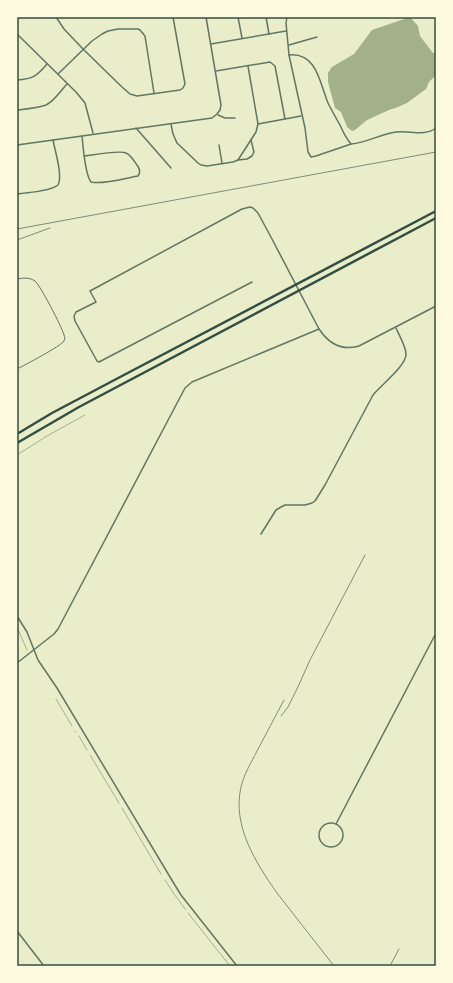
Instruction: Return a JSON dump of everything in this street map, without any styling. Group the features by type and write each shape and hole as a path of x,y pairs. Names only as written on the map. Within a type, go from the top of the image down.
{"main road":[{"path":"17,434 87,394 436,211"},
{"path":"17,443 79,407 436,218"}],"street":[{"path":"56,17 64,29 83,50 130,94 137,96 180,90 186,84 172,17"},
{"path":"17,144 212,118 220,110 221,105 206,17"},
{"path":"238,17 242,38"},
{"path":"266,17 268,34"},
{"path":"288,17 286,31 289,45 289,55 305,128 308,152 311,157 325,154 350,144 364,142 395,132 426,132 432,131 436,128"},
{"path":"58,74 92,41 108,30 140,30 144,36 155,94"},
{"path":"211,44 286,31"},
{"path":"17,34 76,92 85,104 93,134"},
{"path":"289,45 317,37"},
{"path":"289,55 297,54 312,64 316,69 331,109 344,136 350,144"},
{"path":"216,71 270,62 275,66 285,119"},
{"path":"17,80 36,76 47,64"},
{"path":"238,160 256,132 258,124 248,66"},
{"path":"17,110 46,105 67,84"},
{"path":"217,114 225,118 235,118"},
{"path":"258,124 302,116"},
{"path":"171,124 177,143 201,165 207,166 247,159 252,156 254,152 251,140"},
{"path":"136,128 171,168"},
{"path":"82,135 84,156 90,182 96,183 118,180 138,176 140,174 138,167 131,157 124,152 84,156"},
{"path":"17,194 46,190 58,186 60,179 53,140"},
{"path":"219,145 222,163"},
{"path":"252,282 99,362 97,361 74,318 76,312 96,302 90,291 247,207 253,208 258,213 319,329 332,343 344,348 354,348 396,328 436,306"},
{"path":"261,534 276,510 280,507 285,505 305,505 315,501 373,395 405,360 406,350 396,328"},
{"path":"17,663 54,634 64,619 185,388 192,382 319,329"},
{"path":"17,616 27,632 38,660 57,688 172,882 237,966"},
{"path":"336,824 436,633"},
{"path":"325,824 336,824 341,829 341,840 336,845 325,845 319,837 320,829 325,824"},
{"path":"17,931 44,966"}],"lane":[{"path":"17,279 29,278 37,283 62,329 65,339 57,346 17,369"}],"shaded area":[{"path":"410,17 418,26 420,36 433,53 436,53 436,74 429,82 426,89 407,103 367,120 352,131 347,127 341,112 335,108 328,82 328,73 332,67 354,54 372,30"}],"waterway":[{"path":"17,455 85,415"},
{"path":"17,627 27,650"},
{"path":"56,699 72,726"},
{"path":"79,736 87,750"},
{"path":"90,755 119,803"},
{"path":"122,808 161,874"},
{"path":"165,880 186,910"},
{"path":"188,913 230,966"}],"railway":[{"path":"17,229 436,152"},
{"path":"17,240 50,228"},
{"path":"281,716 288,707 310,660 365,555"},
{"path":"284,700 244,778 239,802 240,816 248,843 261,869 277,893 334,966"},
{"path":"390,966 399,949"}]}
